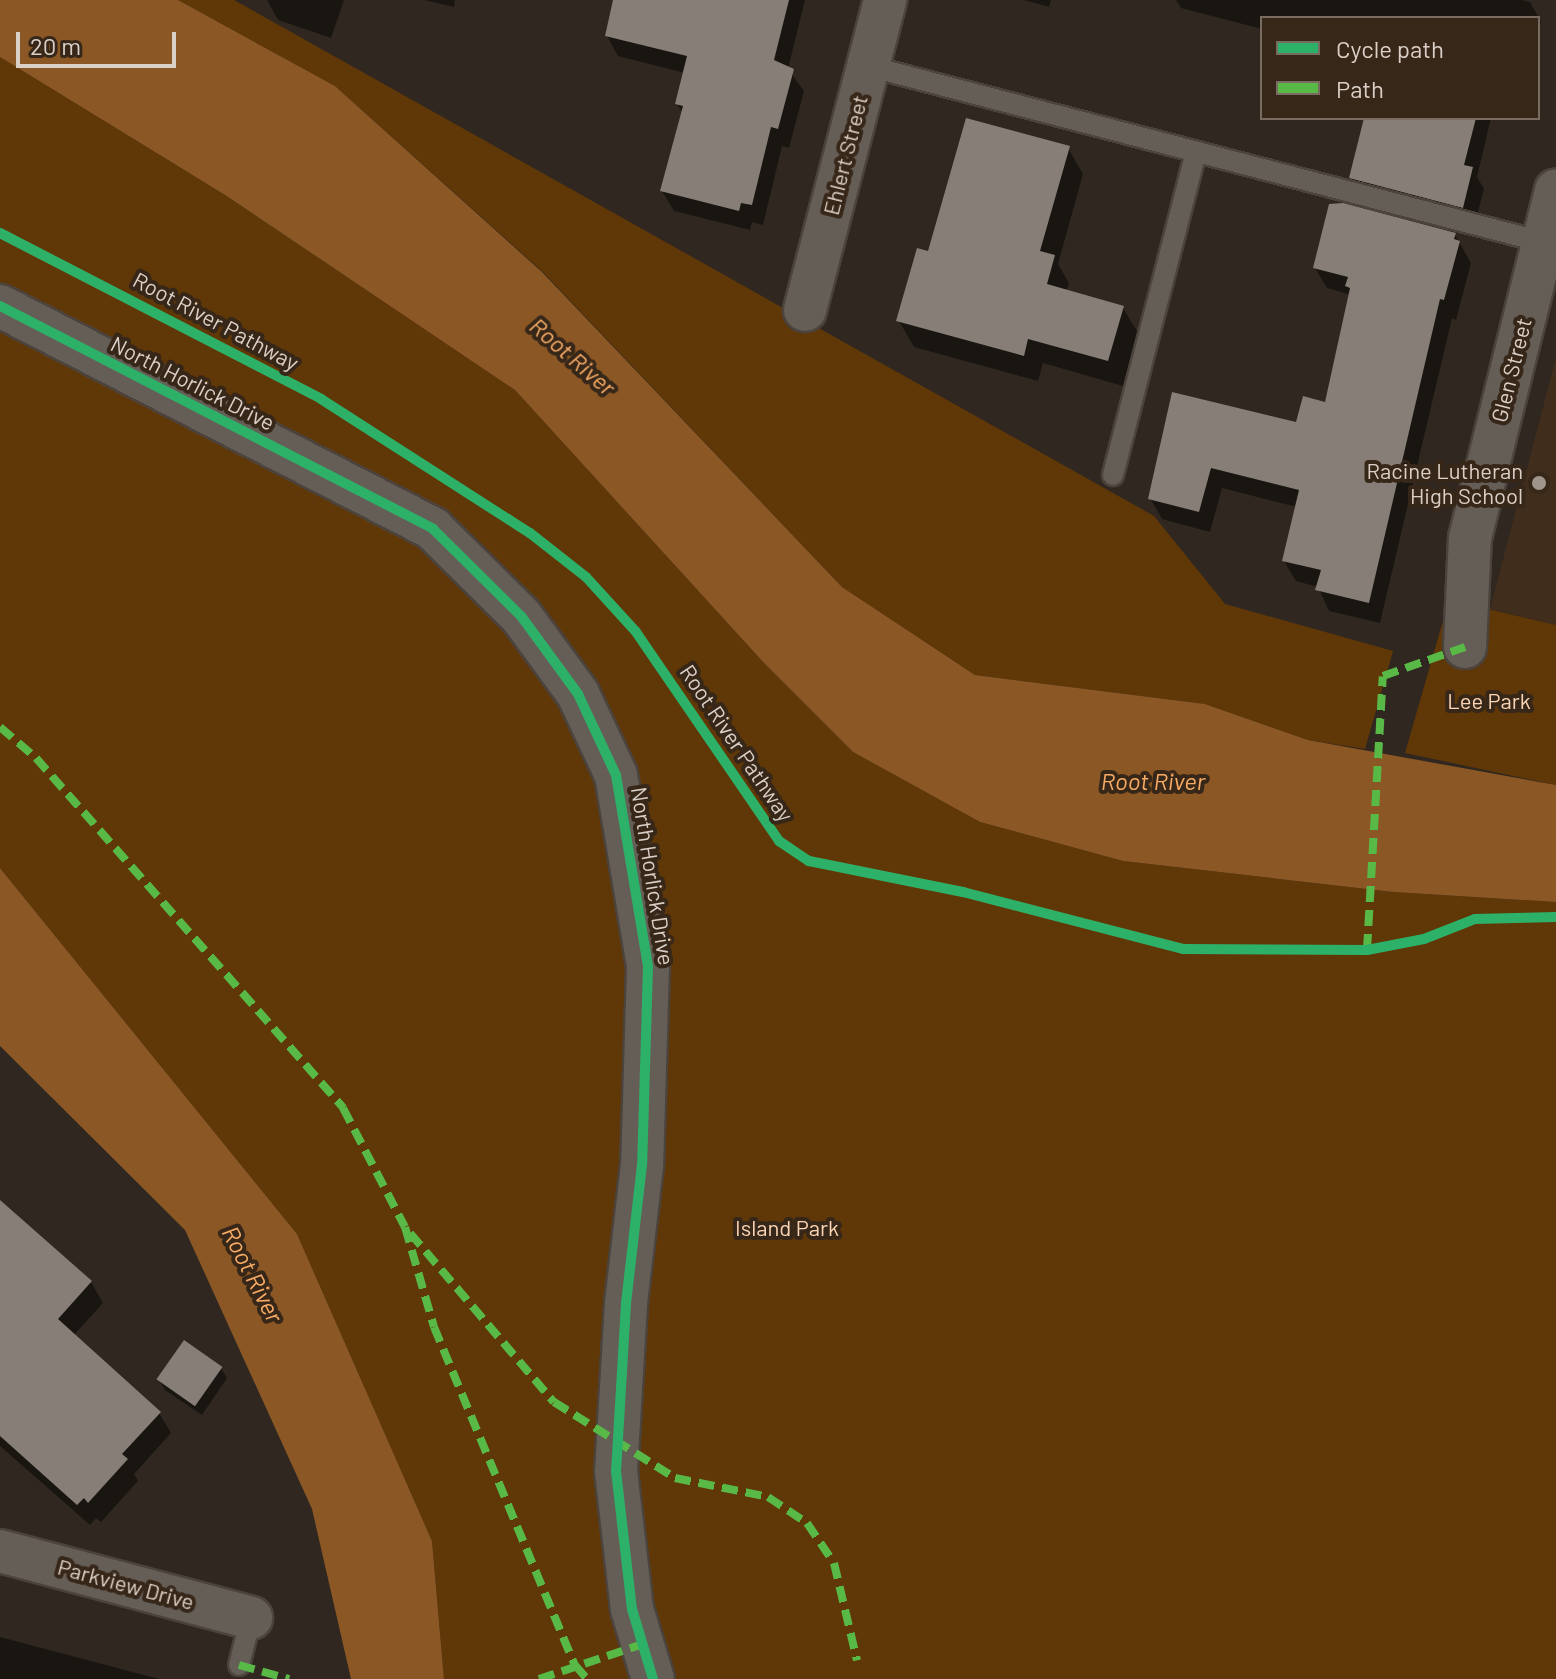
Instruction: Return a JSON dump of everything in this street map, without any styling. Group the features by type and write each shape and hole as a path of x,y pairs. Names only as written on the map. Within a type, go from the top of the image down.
{"street":[{"name":"Ehlert Street","path":"805,310 885,0"},
{"name":"Glen Street","path":"1465,647 1470,538 1556,190"},
{"name":"North Horlick Drive","path":"0,306 433,529 521,616 578,694 616,775 648,967 642,1165 626,1304 616,1471 632,1609 653,1679"},
{"name":"Parkview Drive","path":"0,1551 251,1618"}],"lane":[{"path":"868,66 1542,242"},
{"path":"1113,475 1196,152"},
{"path":"239,1665 251,1618"}],"shaded area":[{"name":"Racine Lutheran High School","path":"1556,358 1556,625 1490,609"}],"green space":[{"path":"178,0 234,0 1154,516 1225,604 1393,651 1365,749 1308,740 1205,704 975,675 842,587 543,272 335,86"},
{"name":"Island Park","path":"0,57 225,195 515,390 764,663 853,752 980,822 1123,861 1393,892 1556,902 1556,1679 444,1679 432,1541 297,1234 0,868"},
{"name":"Lee Park","path":"1449,600 1556,625 1556,785 1405,753"}],"water":[{"name":"Root River","path":"0,0 178,0 335,86 542,272 842,587 975,675 1205,704 1308,740 1556,785 1556,902 1393,892 1123,861 980,822 853,752 764,663 515,390 225,195 0,57"},
{"name":"Root River","path":"0,868 297,1234 432,1541 444,1679 351,1679 312,1509 185,1230 0,1046"}],"building":[{"path":"613,0 789,0 774,60 794,69 778,129 771,127 752,205 741,203 739,211 660,191 683,106 675,104 687,56 605,36"},
{"path":"966,118 1070,146 1040,251 1055,255 1047,284 1124,306 1108,361 1028,339 1024,356 896,321 917,248 928,251"},
{"path":"1364,120 1475,120 1464,165 1473,167 1463,208 1349,178"},
{"path":"1343,203 1456,233 1454,239 1460,241 1444,300 1440,299 1369,603 1315,590 1321,570 1282,561 1299,490 1211,468 1199,512 1148,499 1172,392 1296,422 1303,396 1325,402 1350,288 1345,286 1348,277 1313,268 1329,204"},
{"path":"0,1200 92,1281 58,1319 161,1412 122,1454 128,1459 88,1503 84,1498 77,1505 0,1436"},
{"path":"184,1340 223,1367 195,1406 156,1379"}],"marked path":[{"path":"1367,950 1383,676 1465,647"},
{"path":"0,727 36,758 343,1108 405,1227 434,1327 575,1665 587,1679"},
{"path":"410,1233 554,1402 675,1478 768,1497 807,1523 834,1563 857,1660"},
{"path":"539,1679 643,1644"},
{"path":"239,1665 289,1679"}],"cycle path":[{"name":"Root River Pathway","path":"0,233 321,399 530,533 586,577 636,632 779,841 809,861 963,892 1183,949 1367,950 1424,939 1475,919 1556,917"},
{"path":"0,306 433,529 521,616 578,694 616,775 648,967 642,1165 626,1304 616,1471 632,1609 653,1679"}],"place":[{"name":"Racine Lutheran High School","path":"1539,483"}]}
